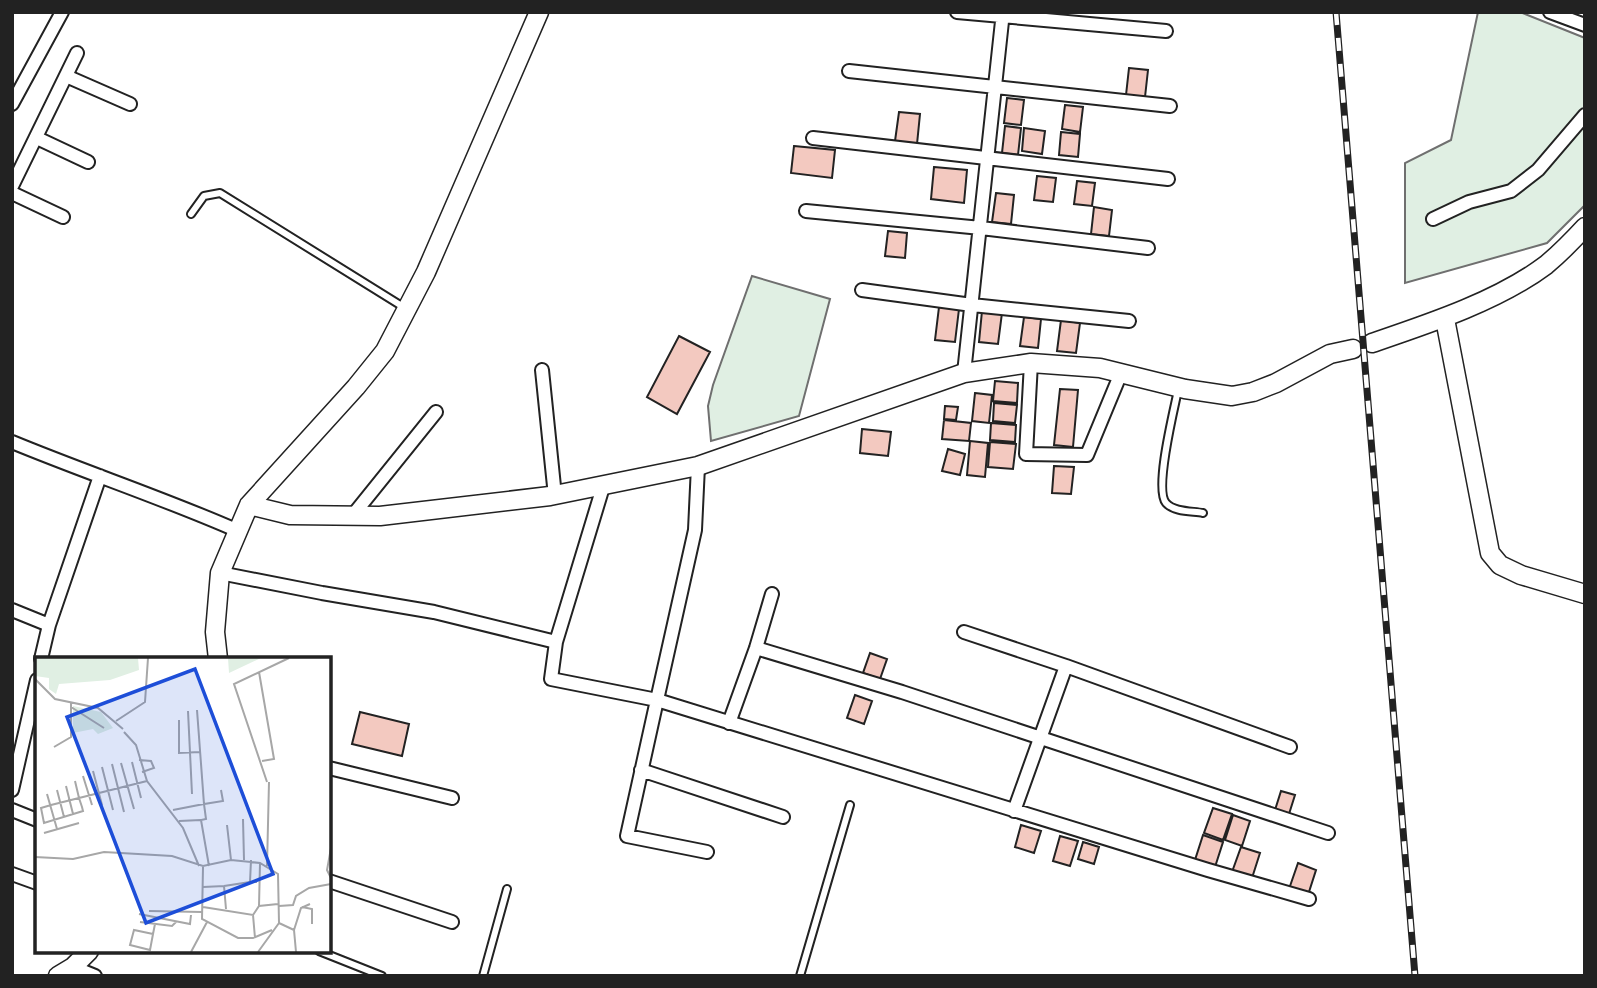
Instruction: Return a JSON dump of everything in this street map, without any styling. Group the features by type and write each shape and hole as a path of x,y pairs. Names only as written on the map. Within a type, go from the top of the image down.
{"street":[{"path":"12,104 62,12"},
{"path":"218,657 215,632 220,573 248,505 386,351 494,119 539,12"},
{"path":"957,12 1166,31"},
{"path":"1550,12 1585,25"},
{"path":"964,373 1003,15"},
{"path":"12,186 77,54"},
{"path":"849,71 1170,106"},
{"path":"66,75 130,104"},
{"path":"1433,219 1469,202 1511,191 1538,170 1585,115"},
{"path":"37,138 88,162"},
{"path":"813,138 1168,179"},
{"path":"12,193 63,217"},
{"path":"806,211 1148,248"},
{"path":"1372,343 1445,319 1512,285 1546,265 1585,227"},
{"path":"862,290 972,305 1129,321"},
{"path":"1445,319 1490,553 1500,565 1521,575 1585,594"},
{"path":"248,505 290,515 380,516 555,496 698,466 964,373 1031,363 1100,368 1178,388 1232,396 1276,383 1330,354 1353,349"},
{"path":"1031,363 1026,454 1087,455 1121,373"},
{"path":"542,370 555,496"},
{"path":"353,515 436,412"},
{"path":"12,442 236,530"},
{"path":"698,466 695,530 627,836 707,852"},
{"path":"41,657 49,625 100,477"},
{"path":"603,487 556,642 551,679 657,700 1014,811 1309,898"},
{"path":"220,573 433,612 556,642"},
{"path":"729,723 772,594"},
{"path":"12,610 49,625"},
{"path":"964,632 1290,747"},
{"path":"756,648 1328,833"},
{"path":"1014,811 1066,666"},
{"path":"12,790 35,689"},
{"path":"331,769 452,799"},
{"path":"642,770 783,817"},
{"path":"12,810 35,819"},
{"path":"12,874 35,882"},
{"path":"331,882 453,922"},
{"path":"65,971 87,953"},
{"path":"65,971 95,976"}],"lane":[{"path":"191,214 204,196 220,193 407,309"},
{"path":"1178,388 1161,488 1167,505 1177,510 1203,513"},
{"path":"800,976 850,805"},
{"path":"483,976 507,889"},
{"path":"324,953 382,976"}],"green space":[{"path":"1478,12 1520,12 1585,38 1585,205 1547,243 1405,283 1405,163 1451,140"},
{"path":"752,276 830,299 799,416 711,441 708,406 713,385"}],"building":[{"path":"1129,68 1148,70 1145,97 1126,95"},
{"path":"1007,98 1024,100 1021,125 1004,123"},
{"path":"1065,105 1083,107 1080,132 1062,129"},
{"path":"899,112 920,114 917,144 895,141"},
{"path":"1005,126 1021,128 1018,155 1002,153"},
{"path":"1024,128 1045,131 1042,154 1022,151"},
{"path":"1061,132 1080,134 1078,157 1059,155"},
{"path":"794,146 835,150 832,178 791,173"},
{"path":"934,167 967,170 964,203 931,199"},
{"path":"1037,176 1056,178 1053,202 1034,200"},
{"path":"1077,181 1095,183 1092,206 1074,204"},
{"path":"996,193 1014,195 1011,224 992,222"},
{"path":"1094,207 1112,210 1109,236 1091,234"},
{"path":"888,231 907,233 905,258 885,256"},
{"path":"939,307 959,309 955,342 935,340"},
{"path":"982,311 1002,313 998,344 979,342"},
{"path":"1024,317 1041,319 1038,348 1020,346"},
{"path":"1061,320 1080,323 1076,353 1057,351"},
{"path":"679,336 710,352 677,414 647,397"},
{"path":"995,381 1018,383 1017,403 993,401"},
{"path":"1060,389 1078,390 1073,447 1054,445"},
{"path":"975,393 992,395 989,423 972,421"},
{"path":"994,403 1017,405 1015,423 993,421"},
{"path":"945,406 958,407 956,420 944,419"},
{"path":"944,420 971,423 969,441 942,439"},
{"path":"991,423 1016,425 1015,442 990,440"},
{"path":"862,429 891,432 888,456 860,453"},
{"path":"970,441 988,443 985,477 967,475"},
{"path":"990,442 1016,444 1013,469 988,467"},
{"path":"948,449 965,454 960,475 942,471"},
{"path":"1054,466 1074,467 1071,494 1052,493"},
{"path":"870,653 887,659 880,679 863,673"},
{"path":"855,695 872,701 864,724 847,718"},
{"path":"360,712 409,724 402,756 352,744"},
{"path":"1281,791 1295,795 1289,814 1275,810"},
{"path":"1213,808 1232,814 1223,840 1204,833"},
{"path":"1233,815 1250,821 1242,846 1225,840"},
{"path":"1021,825 1041,831 1034,853 1015,847"},
{"path":"1203,835 1223,842 1215,867 1195,860"},
{"path":"1060,836 1078,841 1070,866 1053,861"},
{"path":"1083,842 1099,847 1094,864 1078,859"},
{"path":"1241,847 1260,853 1252,878 1232,872"},
{"path":"1298,863 1316,870 1308,895 1289,889"}],"railway":[{"path":"1336,12 1415,976"}]}
